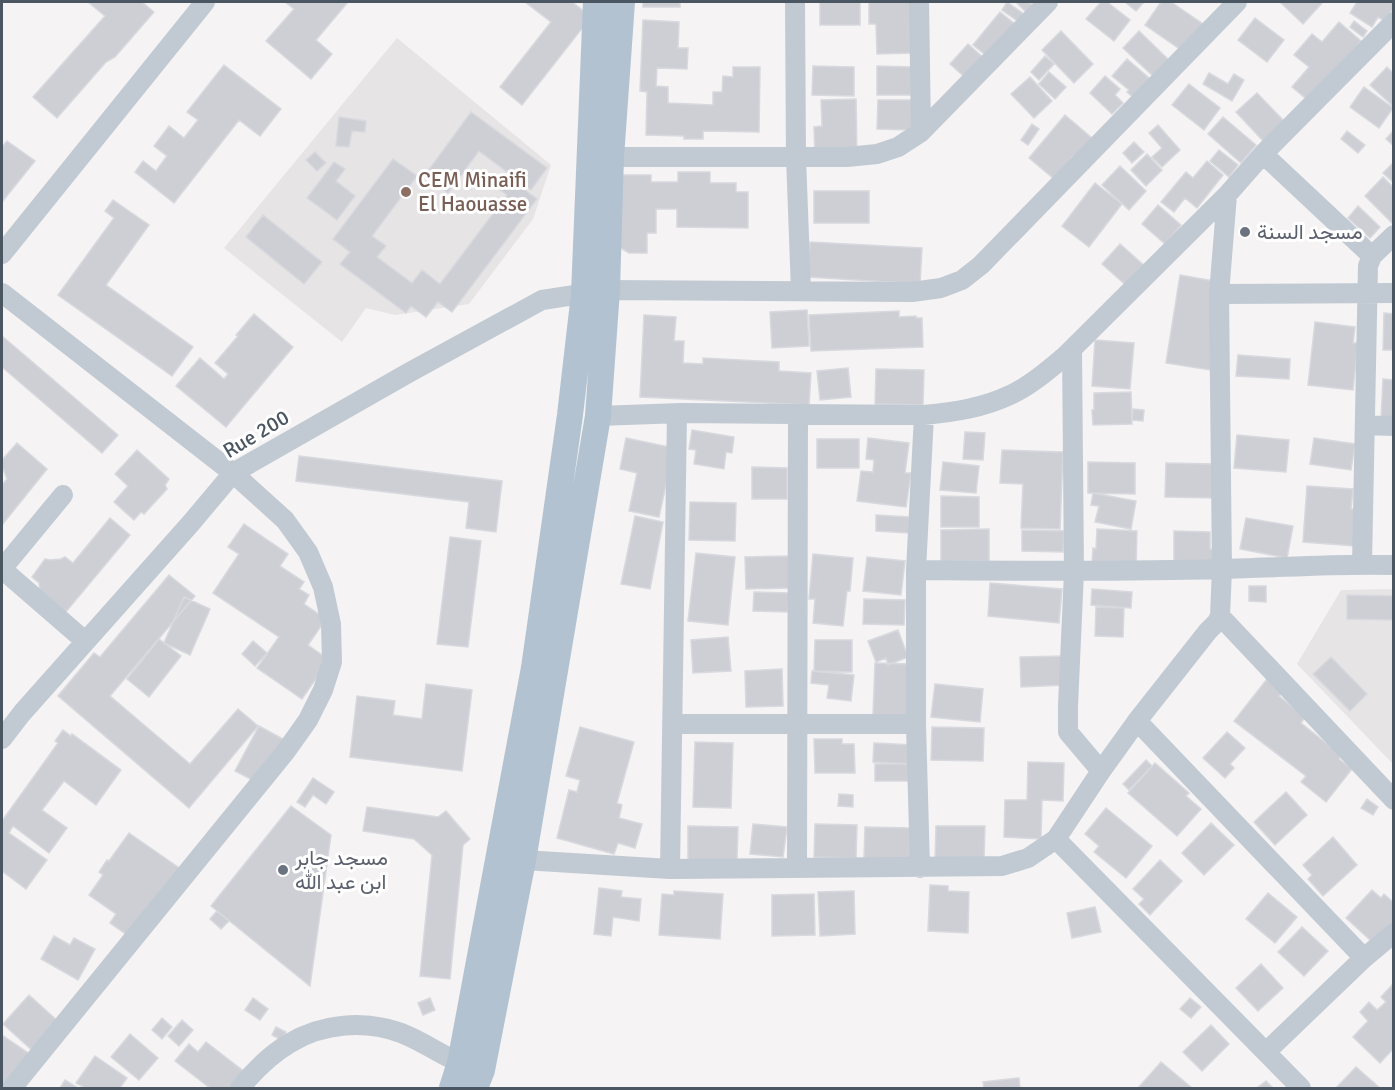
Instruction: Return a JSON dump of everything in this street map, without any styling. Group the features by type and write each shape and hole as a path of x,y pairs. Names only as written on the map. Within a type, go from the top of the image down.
{"main road":[{"path":"452,1089 472,1074 523,860 598,416 596,2"},
{"path":"472,1074 570,415 596,292 611,157 622,2"}],"street":[{"path":"2,254 205,2"},
{"path":"795,2 796,157 801,291"},
{"path":"919,2 921,132"},
{"path":"611,157 847,157 878,154 898,147 921,132 1048,2"},
{"name":"Rue 200","path":"2,739 22,712 233,473 542,300 596,292 912,292 941,288 962,280 981,265 1237,2"},
{"path":"598,416 677,413 924,415 975,407 1011,394 1035,380 1072,349 1227,195 1263,154 1394,22"},
{"path":"1263,154 1372,256"},
{"path":"523,860 670,869 1002,866 1028,858 1056,838 1137,721 1220,616 1222,569 1219,294 1227,195"},
{"path":"1362,564 1368,266 1372,256 1394,235"},
{"path":"2,293 233,473 285,520 308,552 323,586 331,624 332,662 323,690 308,720 286,751 12,1089"},
{"path":"1219,294 1394,293"},
{"path":"1072,349 1074,572 1068,732 1101,771"},
{"path":"670,869 677,413"},
{"path":"796,867 798,414"},
{"path":"920,868 916,724 916,570 924,415"},
{"path":"1365,425 1394,426"},
{"path":"63,495 2,569 85,641"},
{"path":"916,570 1074,572 1394,565"},
{"path":"1220,616 1394,800"},
{"path":"1137,721 1364,958"},
{"path":"672,724 916,724"},
{"path":"1056,838 1301,1089"},
{"path":"1266,1052 1364,958 1394,933"},
{"path":"240,1089 256,1069 290,1042 322,1029 353,1025 377,1026 402,1034 472,1074"}],"shaded area":[{"name":"CEM Minaifi El Haouasse","path":"397,38 551,165 533,219 469,304 395,315 366,308 342,342 224,248"},
{"path":"1393,589 1393,764 1297,664 1341,590"}],"building":[{"path":"88,2 142,2 154,12 57,118 33,97 105,16"},
{"path":"285,2 348,2 316,40 332,54 311,79 266,41 294,9"},
{"path":"525,2 572,2 591,17 522,105 500,87 551,22"},
{"path":"643,2 680,2 680,7 643,7"},
{"path":"820,2 860,2 860,25 820,25"},
{"path":"869,2 911,2 912,53 877,54 876,24 869,24"},
{"path":"1007,2 1028,17 1023,25 1002,10"},
{"path":"1016,2 1029,2 1041,14 1034,20"},
{"path":"1101,2 1107,2 1130,20 1114,41 1086,19"},
{"path":"1125,2 1144,2 1136,11"},
{"path":"1161,2 1171,2 1203,24 1184,52 1145,25"},
{"path":"1280,2 1323,2 1303,24"},
{"path":"1357,2 1394,2 1394,7 1385,21 1378,17 1372,27 1350,13"},
{"path":"1000,12 1026,33 992,60 973,45"},
{"path":"1255,18 1284,40 1267,62 1238,40"},
{"path":"643,20 679,22 678,48 688,48 687,69 657,68 656,86 668,87 668,103 713,105 713,92 722,92 723,76 733,77 733,67 760,67 759,132 703,131 703,139 646,135 647,92 640,91"},
{"path":"1354,21 1367,31 1363,37 1350,27"},
{"path":"1339,22 1361,41 1310,102 1292,87 1309,67 1294,55 1312,34 1322,42"},
{"path":"1061,31 1093,64 1074,83 1042,50"},
{"path":"1139,31 1171,62 1155,78 1123,48"},
{"path":"968,44 987,61 969,81 950,64"},
{"path":"1045,56 1054,64 1039,80 1031,72"},
{"path":"1127,59 1155,83 1138,102 1127,92 1129,90 1112,76"},
{"path":"224,65 281,109 260,136 239,120 174,203 135,172 143,161 156,171 167,156 154,146 169,126 184,138 198,120 187,112"},
{"path":"813,66 854,67 854,96 812,95"},
{"path":"877,66 911,67 911,95 877,95"},
{"path":"1387,67 1394,74 1394,107 1370,85"},
{"path":"1049,72 1066,87 1055,99 1039,84"},
{"path":"1209,73 1228,84 1234,74 1244,80 1232,101 1203,84"},
{"path":"1105,76 1120,89 1115,95 1123,103 1112,114 1090,93"},
{"path":"1030,77 1052,101 1034,118 1011,94"},
{"path":"1189,84 1220,108 1204,130 1172,105"},
{"path":"1364,87 1393,108 1379,128 1350,107"},
{"path":"1257,93 1285,122 1264,142 1236,112"},
{"path":"856,99 857,156 815,157 814,127 822,126 821,100"},
{"path":"878,100 914,100 914,130 877,129"},
{"path":"471,112 547,168 531,190 479,151 448,193 425,175"},
{"path":"1065,115 1092,138 1054,179 1029,158"},
{"path":"339,117 366,121 365,132 352,131 349,147 336,146"},
{"path":"1223,117 1256,145 1241,163 1208,134"},
{"path":"1032,124 1039,129 1028,145 1021,140"},
{"path":"1158,125 1180,150 1162,167 1152,157 1162,148 1149,133"},
{"path":"1394,130 1394,146 1386,139"},
{"path":"1347,131 1365,145 1358,153 1341,139"},
{"path":"7,141 35,161 2,202 2,147"},
{"path":"1134,142 1144,152 1132,163 1123,153"},
{"path":"1219,150 1238,165 1229,177 1210,161"},
{"path":"315,152 326,163 317,171 306,160"},
{"path":"1147,154 1162,170 1146,186 1131,170"},
{"path":"393,159 417,176 372,236 386,246 377,257 412,283 422,270 440,284 507,195 500,190 509,178 537,199 452,312 438,302 426,317 411,306 406,313 340,264 350,252 333,239"},
{"path":"1207,161 1223,175 1197,208 1185,198 1174,212 1161,202 1186,172 1193,178"},
{"path":"334,162 345,169 336,181 355,196 337,220 307,198"},
{"path":"1394,162 1394,183 1383,173"},
{"path":"1120,166 1146,191 1129,210 1102,185"},
{"path":"678,172 710,172 710,183 736,183 736,192 748,192 748,228 677,227 677,209 656,209 656,233 647,233 647,253 629,253 619,247 620,175 651,175 651,182 678,182"},
{"path":"1383,177 1394,188 1393,224 1365,196"},
{"path":"1095,183 1122,204 1089,247 1062,226"},
{"path":"814,191 869,191 869,223 814,223"},
{"path":"113,200 149,225 106,285 193,347 172,376 58,295 114,218 105,211"},
{"path":"1158,205 1181,225 1165,244 1142,224"},
{"path":"1358,206 1380,227 1370,238 1348,218"},
{"path":"263,215 322,262 304,284 246,237"},
{"path":"810,242 922,248 920,284 808,277"},
{"path":"1120,244 1147,268 1129,288 1102,264"},
{"path":"1180,275 1220,282 1210,370 1166,363"},
{"path":"807,310 809,346 772,348 770,312"},
{"path":"899,311 899,317 922,318 923,347 811,351 809,315"},
{"path":"1384,313 1394,314 1394,350 1383,350"},
{"path":"254,314 293,347 226,427 176,386 200,358 224,379 228,374 215,363"},
{"path":"644,315 676,317 674,341 684,341 683,363 703,364 703,358 779,362 779,371 811,373 809,405 640,397"},
{"path":"1315,322 1355,327 1353,343 1358,343 1353,390 1308,385"},
{"path":"2,336 118,435 102,453 2,367"},
{"path":"1095,340 1134,343 1130,389 1092,386"},
{"path":"1238,355 1290,359 1289,379 1236,376"},
{"path":"848,368 851,397 820,400 817,371"},
{"path":"876,369 924,370 923,405 875,404"},
{"path":"1383,379 1394,380 1394,420 1381,419"},
{"path":"1131,392 1132,424 1093,425 1094,393"},
{"path":"1133,409 1144,410 1143,421 1132,420"},
{"path":"692,430 734,437 732,453 726,452 724,469 694,464 696,450 689,449"},
{"path":"965,432 985,433 983,460 963,459"},
{"path":"1237,435 1289,440 1286,472 1234,468"},
{"path":"626,438 674,448 659,517 629,511 637,473 620,469"},
{"path":"868,438 909,443 905,473 911,473 906,507 857,501 861,471 873,472 874,460 866,459"},
{"path":"1314,438 1355,444 1351,470 1310,464"},
{"path":"817,439 859,439 859,468 817,468"},
{"path":"17,443 47,469 2,525 2,485 7,479 2,460"},
{"path":"137,450 169,479 165,485 167,489 144,514 141,512 134,520 114,502 128,486 115,474"},
{"path":"1002,450 1063,452 1060,529 1021,528 1023,484 1000,483"},
{"path":"299,456 502,481 496,532 466,528 469,502 296,481"},
{"path":"943,462 979,466 976,493 940,490"},
{"path":"1088,462 1135,463 1135,494 1088,493"},
{"path":"1166,463 1214,464 1214,498 1165,497"},
{"path":"752,467 787,468 787,499 752,499"},
{"path":"1307,486 1353,489 1351,509 1361,509 1355,546 1303,542"},
{"path":"1093,493 1136,501 1131,529 1095,522 1099,506 1091,505"},
{"path":"941,496 979,497 979,527 941,527"},
{"path":"690,502 736,503 735,541 689,540"},
{"path":"876,515 909,517 909,533 876,531"},
{"path":"635,516 663,522 650,589 621,584"},
{"path":"110,518 130,535 65,613 40,592 39,583 32,577 45,559 65,557 73,563"},
{"path":"1246,518 1293,526 1287,558 1240,549"},
{"path":"244,524 288,554 280,566 304,582 299,589 309,595 304,604 326,619 308,645 329,660 302,699 257,668 279,637 213,593 239,554 228,547"},
{"path":"989,529 989,561 941,561 941,530"},
{"path":"1097,529 1137,531 1136,565 1092,563 1093,548 1096,549"},
{"path":"1022,530 1064,531 1063,552 1022,551"},
{"path":"1174,531 1210,532 1210,549 1216,550 1216,565 1174,564"},
{"path":"450,537 481,541 468,647 437,644"},
{"path":"696,553 735,557 728,625 688,621"},
{"path":"813,554 853,558 850,591 847,591 843,626 813,623 815,599 809,599"},
{"path":"789,556 790,588 746,589 745,557"},
{"path":"867,557 905,561 901,595 863,591"},
{"path":"169,575 195,596 110,696 190,764 238,709 258,726 189,808 58,696 94,653 100,657"},
{"path":"990,583 1062,589 1059,623 988,616"},
{"path":"1249,586 1266,586 1266,602 1249,601"},
{"path":"1092,589 1132,592 1131,608 1091,605"},
{"path":"754,592 789,593 788,612 753,611"},
{"path":"1347,595 1394,596 1394,620 1347,619"},
{"path":"184,597 210,609 190,655 164,643"},
{"path":"864,599 905,600 904,625 863,624"},
{"path":"1096,607 1124,608 1123,637 1095,636"},
{"path":"898,630 908,657 888,665 886,658 876,662 868,641"},
{"path":"728,637 731,671 693,673 691,640"},
{"path":"159,639 181,656 149,697 127,679"},
{"path":"815,640 852,640 852,672 814,671"},
{"path":"253,641 267,653 255,666 242,654"},
{"path":"1066,656 1066,685 1021,687 1020,657"},
{"path":"1331,657 1367,694 1350,711 1313,674"},
{"path":"875,663 909,664 908,716 873,715"},
{"path":"782,669 783,706 746,707 745,671"},
{"path":"812,671 854,675 851,701 827,698 829,685 811,683"},
{"path":"1267,679 1283,692 1279,696 1305,717 1301,723 1341,755 1339,759 1352,769 1326,802 1301,782 1306,776 1234,721"},
{"path":"426,684 472,690 462,771 350,757 357,696 395,701 393,715 422,719"},
{"path":"935,684 983,689 980,722 931,717"},
{"path":"259,726 283,739 260,784 235,771"},
{"path":"580,727 634,742 617,803 622,805 619,818 642,824 635,848 618,843 614,854 557,838 569,790 577,792 580,780 566,776"},
{"path":"932,727 984,728 983,761 931,760"},
{"path":"63,730 71,736 72,734 121,770 96,805 64,781 42,810 67,828 49,853 13,826 9,833 47,860 26,889 2,871 2,821 58,743 55,741"},
{"path":"1227,732 1245,748 1230,764 1234,768 1225,778 1203,758"},
{"path":"814,739 842,739 842,744 854,744 855,773 815,773"},
{"path":"695,742 733,743 731,808 693,807"},
{"path":"874,743 913,745 911,764 873,762"},
{"path":"1146,760 1152,766 1129,790 1123,784"},
{"path":"1028,762 1064,763 1063,801 1042,800 1041,839 1004,837 1005,800 1027,800"},
{"path":"1155,763 1189,793 1186,796 1201,809 1177,836 1128,793"},
{"path":"875,764 916,764 916,781 875,781"},
{"path":"313,778 334,792 326,804 313,795 305,807 297,802"},
{"path":"1286,792 1307,815 1275,845 1254,822"},
{"path":"839,794 853,795 853,807 838,806"},
{"path":"1367,799 1378,807 1373,815 1361,808"},
{"name":"مسجد جابر ابن عبد الله","path":"291,806 331,835 310,986 211,906"},
{"path":"367,807 438,817 446,811 470,839 463,845 450,979 420,976 432,855 414,839 363,831"},
{"path":"1106,808 1152,846 1126,878 1094,852 1099,846 1085,834"},
{"path":"1211,823 1234,845 1204,875 1182,853"},
{"path":"753,824 787,827 783,857 750,854"},
{"path":"815,824 857,825 856,858 814,857"},
{"path":"688,826 738,827 737,861 688,860"},
{"path":"936,826 985,826 984,859 935,859"},
{"path":"865,827 912,828 911,859 864,859"},
{"path":"129,833 185,872 136,941 110,923 116,914 89,895 103,875 99,872"},
{"path":"1333,837 1357,865 1323,896 1308,879 1312,875 1303,865"},
{"path":"1160,860 1182,881 1150,915 1139,904 1144,899 1133,889"},
{"path":"930,885 948,886 948,891 969,892 968,933 928,931"},
{"path":"599,888 622,891 621,897 641,899 639,921 613,917 611,936 594,934"},
{"path":"1372,890 1381,898 1384,894 1394,903 1394,938 1382,951 1346,918"},
{"path":"674,891 723,894 720,939 659,935 662,894 674,895"},
{"path":"854,891 855,934 820,936 818,892"},
{"path":"1268,893 1297,917 1275,943 1246,919"},
{"path":"814,894 815,935 772,936 772,895"},
{"path":"1095,907 1101,932 1072,938 1067,913"},
{"path":"217,911 229,921 221,929 210,919"},
{"path":"1302,927 1328,951 1304,976 1278,952"},
{"path":"54,936 70,945 74,938 95,949 78,980 41,959"},
{"path":"1261,964 1283,988 1258,1011 1236,988"},
{"path":"1393,984 1394,1048 1380,1063 1353,1037 1368,1021 1360,1012 1369,1002 1377,1010 1386,1002 1381,997"},
{"path":"29,995 61,1024 35,1053 3,1024"},
{"path":"253,998 268,1009 260,1020 245,1010"},
{"path":"430,998 435,1010 423,1015 418,1003"},
{"path":"1190,998 1201,1007 1191,1018 1180,1009"},
{"path":"162,1018 172,1027 162,1039 152,1030"},
{"path":"182,1020 193,1030 179,1046 168,1036"},
{"path":"1211,1025 1229,1044 1202,1071 1183,1052"},
{"path":"276,1027 286,1032 281,1040 272,1035"},
{"path":"130,1034 158,1058 139,1080 111,1057"},
{"path":"2,1035 34,1057 7,1088 2,1085"},
{"path":"206,1042 246,1073 234,1088 210,1088 175,1061 189,1044 198,1052"},
{"path":"95,1056 127,1078 120,1088 85,1088 76,1083"},
{"path":"1161,1062 1192,1088 1138,1088"},
{"path":"1356,1067 1380,1088 1336,1088"},
{"path":"1019,1078 1020,1088 984,1088 983,1082"},
{"path":"65,1080 78,1088 60,1088"},
{"path":"1266,1081 1273,1088 1257,1088"}],"place":[{"name":"CEM Minaifi El Haouasse","path":"406,192"},
{"name":"مسجد السنة","path":"1245,232"},
{"name":"مسجد جابر ابن عبد الله","path":"283,870"}]}
